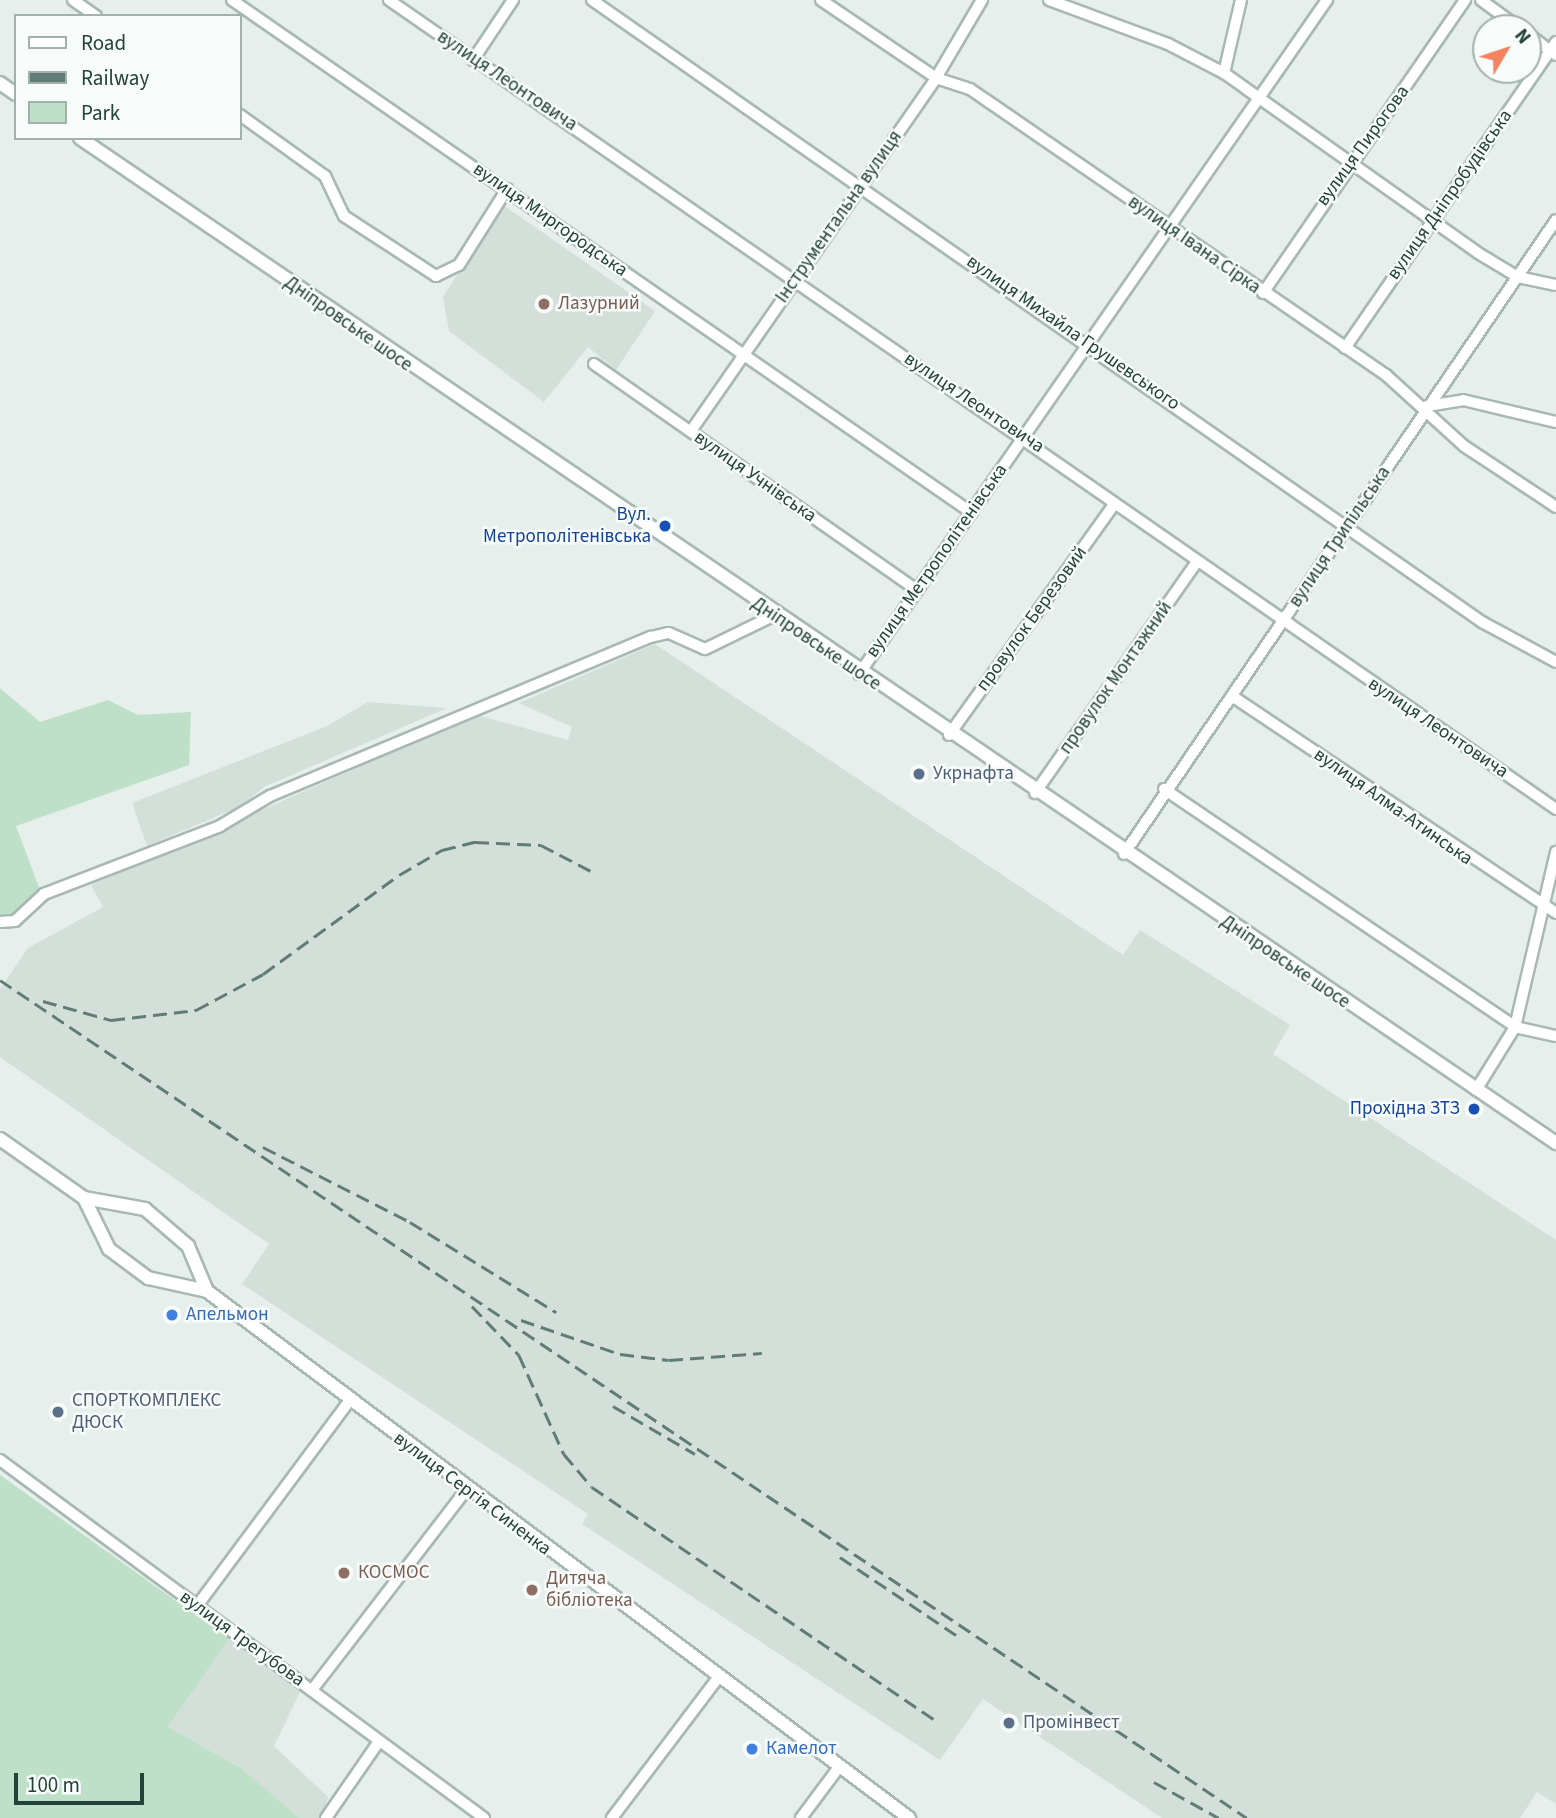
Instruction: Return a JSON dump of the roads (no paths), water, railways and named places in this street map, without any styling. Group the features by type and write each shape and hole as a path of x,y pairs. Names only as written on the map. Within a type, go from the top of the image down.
{"street":[{"path":"73,0 93,14"},
{"name":"вулиця Миргородська","path":"232,0 972,513"},
{"name":"вулиця Леонтовича","path":"389,0 1024,436 1197,562 1556,809"},
{"path":"473,60 513,0"},
{"name":"вулиця Михайла Грушевського","path":"592,0 1090,343 1347,528 1507,638 1556,662"},
{"name":"вулиця Івана Сірка","path":"821,0 936,78 970,89 1427,406 1464,446 1556,507"},
{"name":"Інструментальна вулиця","path":"691,431 936,78 982,0"},
{"path":"1049,0 1168,44 1224,73 1352,161 1433,222 1518,277 1556,285"},
{"path":"1224,73 1241,0"},
{"name":"вулиця Метрополітенівська","path":"859,674 1327,0"},
{"name":"вулиця Пирогова","path":"1264,293 1352,161 1465,0"},
{"path":"1481,0 1500,14"},
{"name":"вулиця Дніпробудівська","path":"1345,348 1554,49"},
{"path":"242,116 312,165 334,191 344,216 444,277 459,265 508,189"},
{"name":"Дніпровське шосе","path":"83,140 773,616 1556,1143"},
{"name":"вулиця Трипільська","path":"1124,854 1164,789 1232,696 1556,220"},
{"name":"вулиця Учнівська","path":"594,364 917,590"},
{"path":"1427,406 1463,400 1556,422"},
{"name":"провулок Березовий","path":"949,734 1115,503"},
{"name":"провулок Монтажний","path":"1035,793 1197,562"},
{"path":"0,922 15,921 44,894 220,827 270,796 651,637 669,633 705,649 773,616"},
{"name":"вулиця Алма-Атинська","path":"1232,696 1550,912"},
{"path":"1164,789 1515,1027 1556,1036"},
{"path":"1476,1090 1515,1027 1550,912 1556,852"},
{"name":"вулиця Сергія Синенка","path":"0,1139 84,1198 135,1206 154,1216 188,1246 206,1291"},
{"name":"вулиця Сергія Синенка","path":"84,1198 106,1244 119,1256 156,1282 206,1291 466,1490 909,1818"},
{"path":"197,1606 349,1401"},
{"name":"вулиця Трегубова","path":"0,1460 312,1689 378,1743 484,1818"},
{"path":"312,1689 466,1490"},
{"path":"612,1818 718,1678"},
{"path":"326,1818 378,1743"},
{"path":"801,1818 839,1767"}],"railway":[{"path":"43,1001 111,1020 196,1010 263,974 399,875 442,850 475,842 541,845 591,871"},
{"path":"0,980 1247,1818"},
{"path":"263,1147 410,1222 556,1312"},
{"path":"472,1306 519,1355 564,1454 592,1487 934,1719"},
{"path":"521,1320 620,1354 669,1360 762,1353"},
{"path":"613,1406 695,1454"},
{"path":"840,1557 959,1637"},
{"path":"1154,1782 1219,1818"}],"place":[{"name":"Лазурний","path":"544,304"},
{"name":"Вул. Метрополітенівська","path":"665,526"},
{"name":"Укрнафта","path":"919,774"},
{"name":"Прохідна ЗТЗ","path":"1474,1109"},
{"name":"Апельмон","path":"172,1315"},
{"name":"СПОРТКОМПЛЕКС ДЮСК","path":"58,1412"},
{"name":"КОСМОС","path":"344,1573"},
{"name":"Дитяча бібліотека","path":"532,1590"},
{"name":"Промінвест","path":"1009,1723"},
{"name":"Камелот","path":"752,1749"}]}
